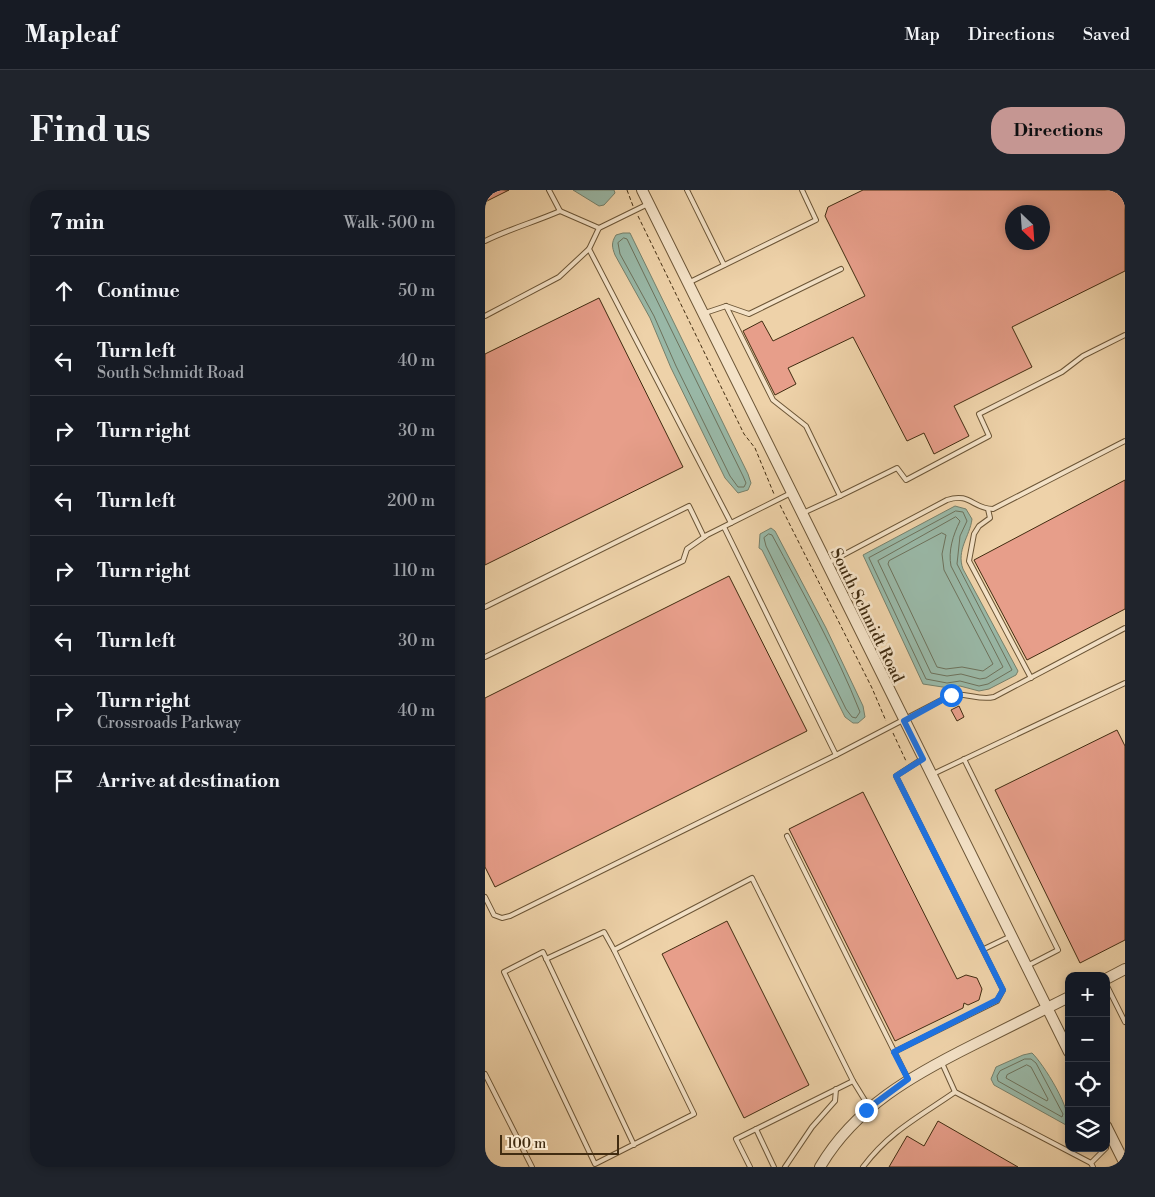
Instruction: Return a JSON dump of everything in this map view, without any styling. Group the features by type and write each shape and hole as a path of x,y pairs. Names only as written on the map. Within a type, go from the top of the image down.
{"street":[{"name":"South Schmidt Road","path":"642,190 1065,1044"},
{"path":"1110,977 1125,969"},
{"path":"820,1167 844,1133 869,1107 908,1079 1065,999"},
{"path":"1110,1147 1125,1164"}],"lane":[{"path":"549,190 559,211 599,228"},
{"path":"687,190 724,265"},
{"path":"688,283 816,220 802,190"},
{"path":"485,316 559,277 589,249 599,228 648,204"},
{"path":"485,242 509,230 526,226 559,211"},
{"path":"589,249 731,523"},
{"path":"703,314 726,306 749,314 841,270"},
{"path":"726,306 773,400 806,426 840,496"},
{"path":"801,514 897,468 906,480 989,436 979,414 1062,372 1083,356 1125,335"},
{"path":"987,509 1003,505 1125,441"},
{"path":"485,657 683,561 687,549 704,537 791,493"},
{"path":"826,564 957,496 969,499 987,509 990,518 979,526 974,534 969,561 1031,678"},
{"path":"485,607 689,506 704,537"},
{"path":"724,526 836,755"},
{"path":"485,897 493,915 502,918 510,916 904,721 951,695 961,694 987,699 1125,628"},
{"path":"931,775 1125,683"},
{"path":"894,1052 997,1000 1003,990 896,776 923,759"},
{"path":"964,760 1058,950 1027,966"},
{"path":"787,836 908,1079"},
{"path":"614,950 752,878 853,1081 869,1107"},
{"path":"546,959 604,932 694,1114 595,1164 504,972 543,952 546,959 634,1144"},
{"path":"984,949 1011,936"},
{"path":"1110,992 1125,1022"},
{"path":"941,1061 955,1092 1092,1165 1102,1152"},
{"path":"485,1074 532,1167"},
{"path":"750,1167 736,1140 853,1081"},
{"path":"785,1167 812,1127 835,1101 836,1089"},
{"path":"863,1167 889,1138 913,1118 955,1092"},
{"path":"756,1129 775,1167"}],"path":[{"path":"627,190 744,434 755,448 777,500 907,763"}],"water":[{"path":"573,190 614,190 615,193 604,205 599,206"},
{"path":"630,233 748,474 751,483 748,490 738,493 725,478 671,368 650,318 615,255 613,240 616,235"},
{"path":"955,506 966,509 972,519 962,549 961,562 963,569 1018,671 1016,675 989,689 979,691 960,686 949,688 923,684 863,555"},
{"path":"771,528 775,531 826,628 863,706 865,717 858,723 853,723 845,717 762,550 759,548 760,534"},
{"path":"1032,1053 1050,1077 1065,1107 1065,1124 994,1085 991,1079 996,1067"}],"building":[{"path":"485,190 509,190 485,202"},
{"path":"863,190 1125,190 1125,271 1012,327 1032,367 954,406 969,436 934,454 924,433 907,441 853,337 788,368 796,384 775,395 743,331 762,321 773,341 865,296 825,216 828,207"},
{"path":"599,298 683,467 485,565 485,354"},
{"path":"1125,480 1125,609 1027,660 974,560"},
{"path":"729,576 807,731 495,887 485,867 485,698"},
{"path":"959,706 964,717 957,721 951,710"},
{"path":"1117,730 1125,746 1125,940 1080,963 995,790"},
{"path":"863,792 957,979 966,975 977,978 982,989 979,1000 968,1005 964,1003 963,1008 895,1041 789,829"},
{"path":"727,921 809,1085 744,1118 662,954"},
{"path":"938,1121 1018,1167 889,1167 907,1136 924,1146"}],"route":[{"path":"866,1110 908,1079 894,1052 997,1000 1003,990 896,776 923,759 904,721 951,695"}]}
